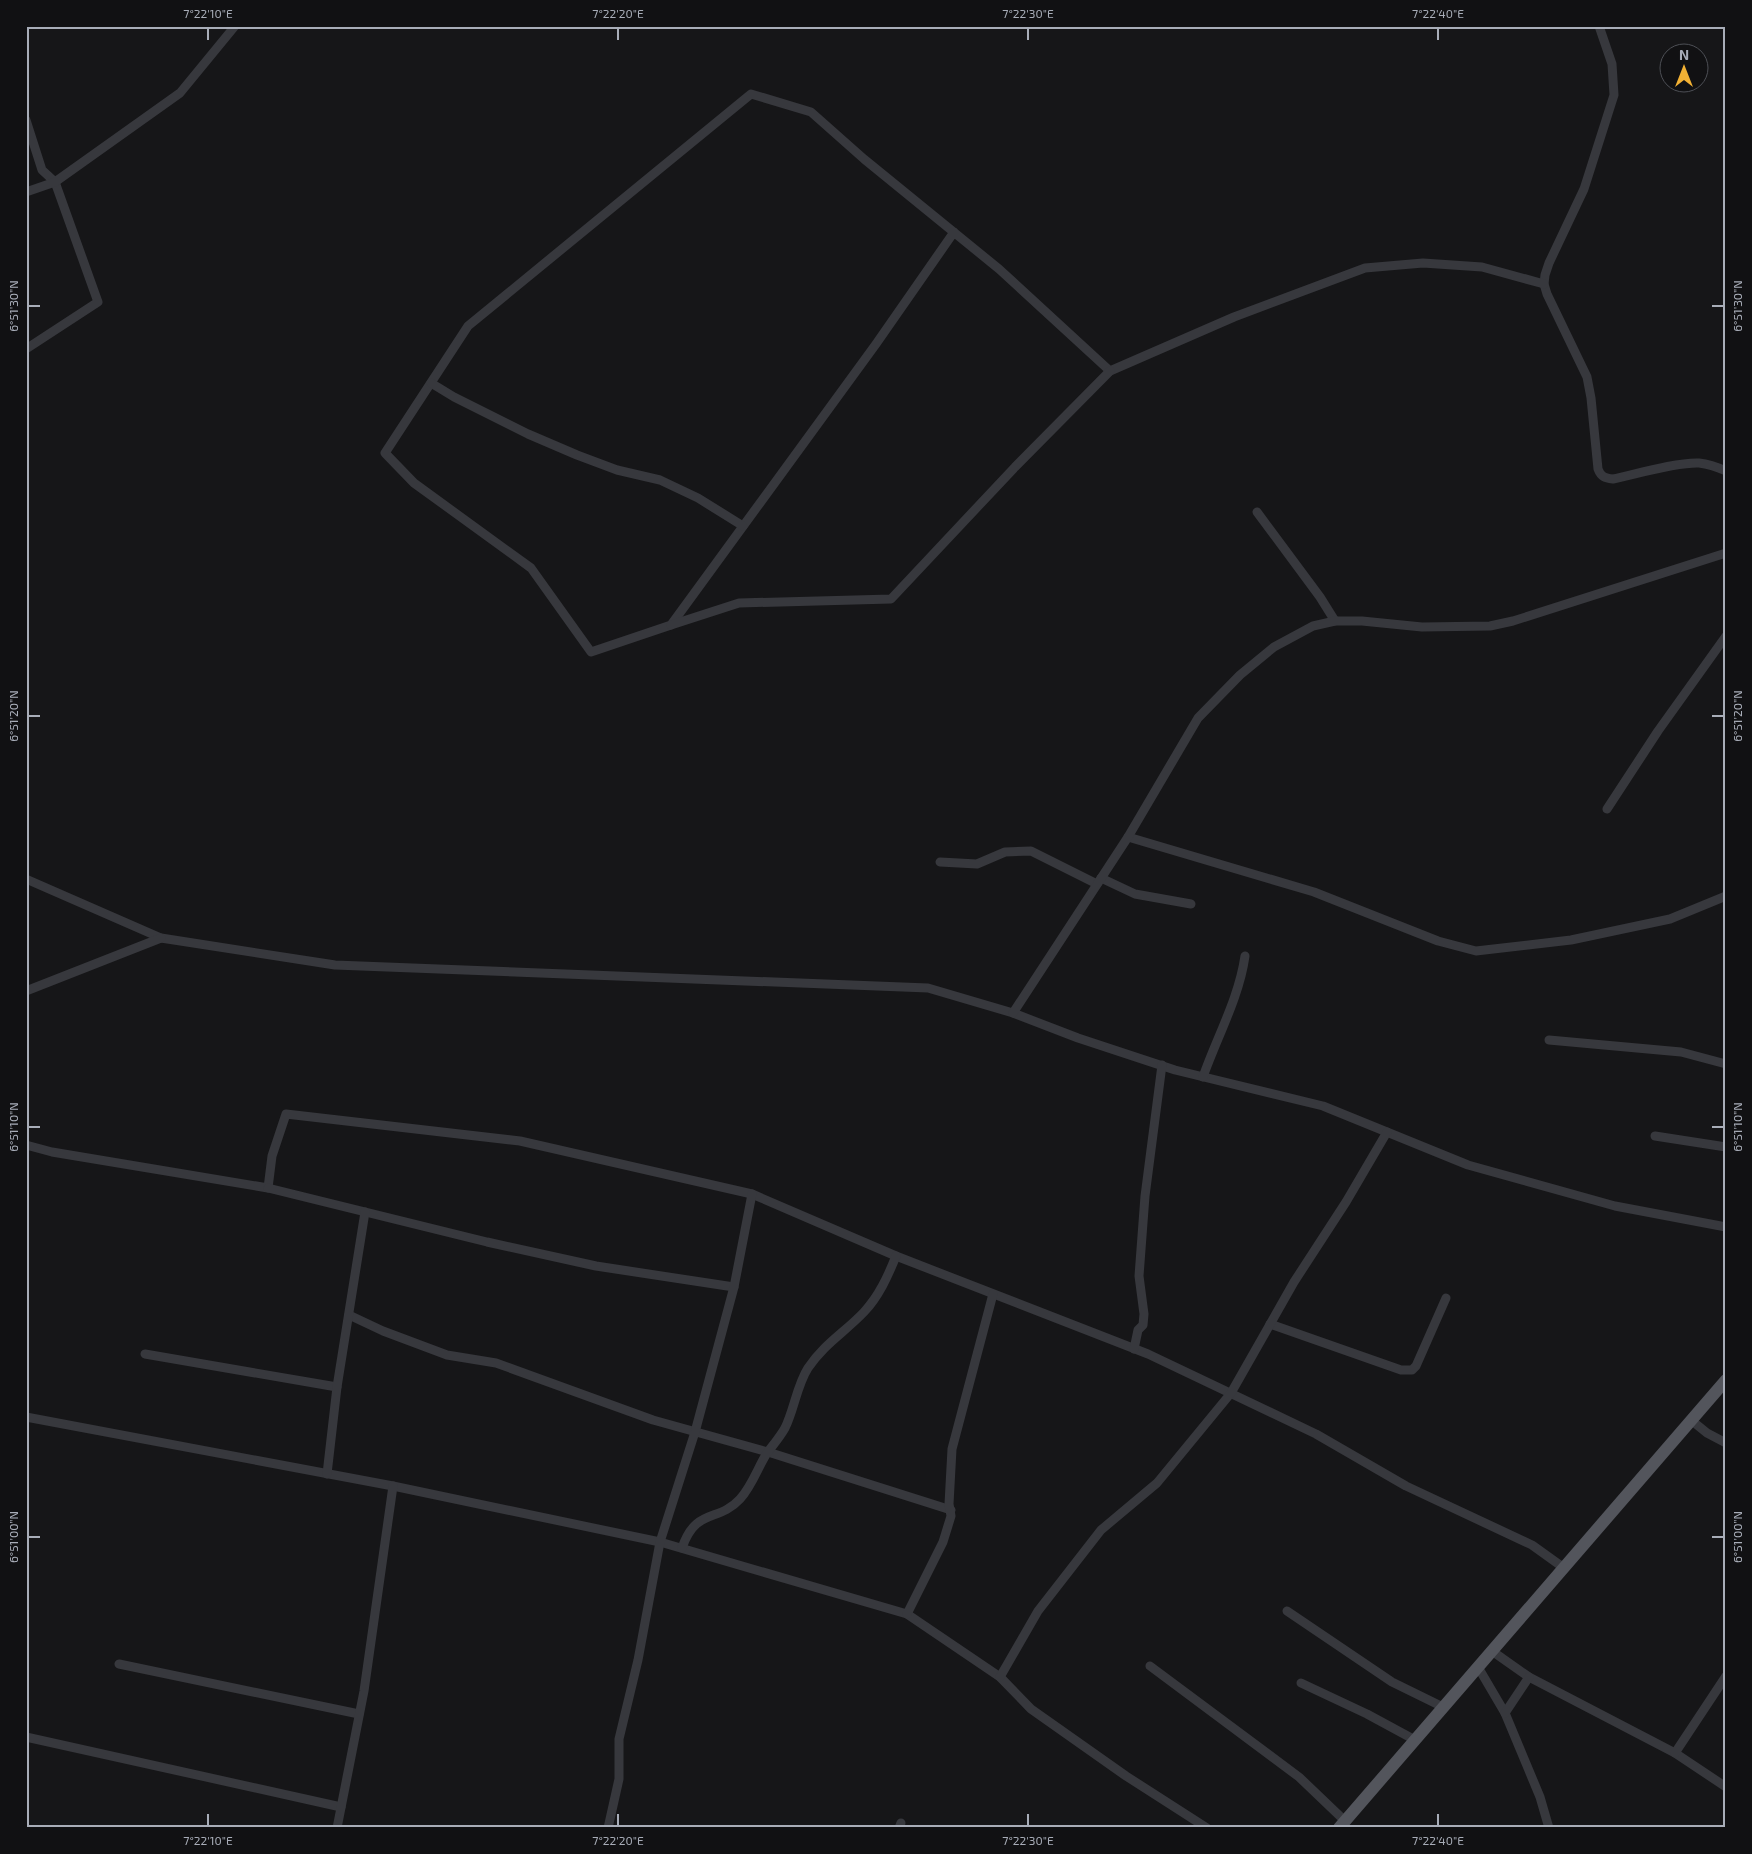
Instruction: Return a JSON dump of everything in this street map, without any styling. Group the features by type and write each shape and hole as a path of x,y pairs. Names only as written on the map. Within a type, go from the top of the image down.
{"main road":[{"path":"1342,1824 1726,1380"}],"street":[{"path":"26,192 55,182 180,93 235,26"},
{"path":"1599,26 1612,64 1614,95 1584,189 1549,263 1544,284 1546,294 1586,377 1591,398 1600,475 1613,479 1683,464 1698,463 1726,470"},
{"path":"1110,372 999,269 864,159 811,112 751,94 468,326 385,452 414,483 531,568 591,652 739,603 891,599 1015,468 1110,372 1234,317 1365,268 1423,263 1482,267 1544,284"},
{"path":"26,120 42,170 55,182 98,302 26,349"},
{"path":"671,626 876,344 954,232"},
{"path":"431,382 454,397 528,434 577,455 617,470 660,480 698,498 743,526"},
{"path":"1257,512 1320,597 1335,621"},
{"path":"1013,1014 1128,837 1198,718 1240,675 1274,647 1313,626 1335,621 1362,621 1422,627 1490,626 1513,621 1726,553"},
{"path":"1607,809 1658,731 1726,636"},
{"path":"1128,837 1314,892 1438,941 1476,951 1571,940 1652,923 1670,919 1726,896"},
{"path":"940,862 977,864 1005,852 1030,850 1099,881 1135,894 1191,904"},
{"path":"26,879 161,938 335,965 928,988 1013,1014 1078,1038 1162,1065 1203,1077 1323,1106 1477,1168 1615,1206 1726,1227"},
{"path":"26,991 161,938"},
{"path":"1203,1077 1212,1051 1230,1011 1244,968 1245,956"},
{"path":"1549,1040 1681,1052 1726,1064"},
{"path":"1134,1349 1138,1330 1143,1325 1144,1314 1139,1276 1145,1196 1162,1065"},
{"path":"268,1188 272,1156 286,1114 520,1142 752,1194 896,1256 1134,1349 1231,1393 1316,1434 1406,1486 1532,1544 1564,1568"},
{"path":"1000,1677 1038,1611 1101,1530 1158,1483 1231,1393 1294,1282 1346,1202 1386,1132"},
{"path":"1656,1136 1726,1147"},
{"path":"26,1145 61,1153 268,1188 487,1242 596,1266 734,1287"},
{"path":"608,1828 619,1779 619,1739 638,1660 660,1542 695,1432 734,1287 752,1194"},
{"path":"327,1474 338,1387 365,1212"},
{"path":"682,1548 686,1536 696,1524 727,1509 740,1499 784,1429 807,1370 822,1349 864,1312 884,1284 896,1256"},
{"path":"907,1614 943,1542 951,1516 949,1504 952,1449 993,1294"},
{"path":"1270,1324 1401,1370 1412,1370 1416,1366 1446,1298"},
{"path":"349,1315 383,1331 448,1355 496,1363 517,1369 653,1420 768,1452 951,1510"},
{"path":"145,1354 338,1387"},
{"path":"26,1416 392,1486 660,1542 907,1614 1000,1677 1030,1709 1126,1776 1207,1828"},
{"path":"1691,1420 1707,1433 1726,1443"},
{"path":"337,1828 359,1714 392,1486"},
{"path":"1287,1611 1392,1682 1443,1707"},
{"path":"1492,1651 1529,1677 1674,1753 1726,1787"},
{"path":"119,1664 359,1714"},
{"path":"1150,1666 1299,1777 1342,1824"},
{"path":"1478,1667 1505,1713 1540,1797 1549,1828"},
{"path":"1674,1753 1726,1676"},
{"path":"1505,1713 1529,1677"},
{"path":"1301,1683 1367,1714 1415,1740"},
{"path":"26,1736 341,1807"}]}
